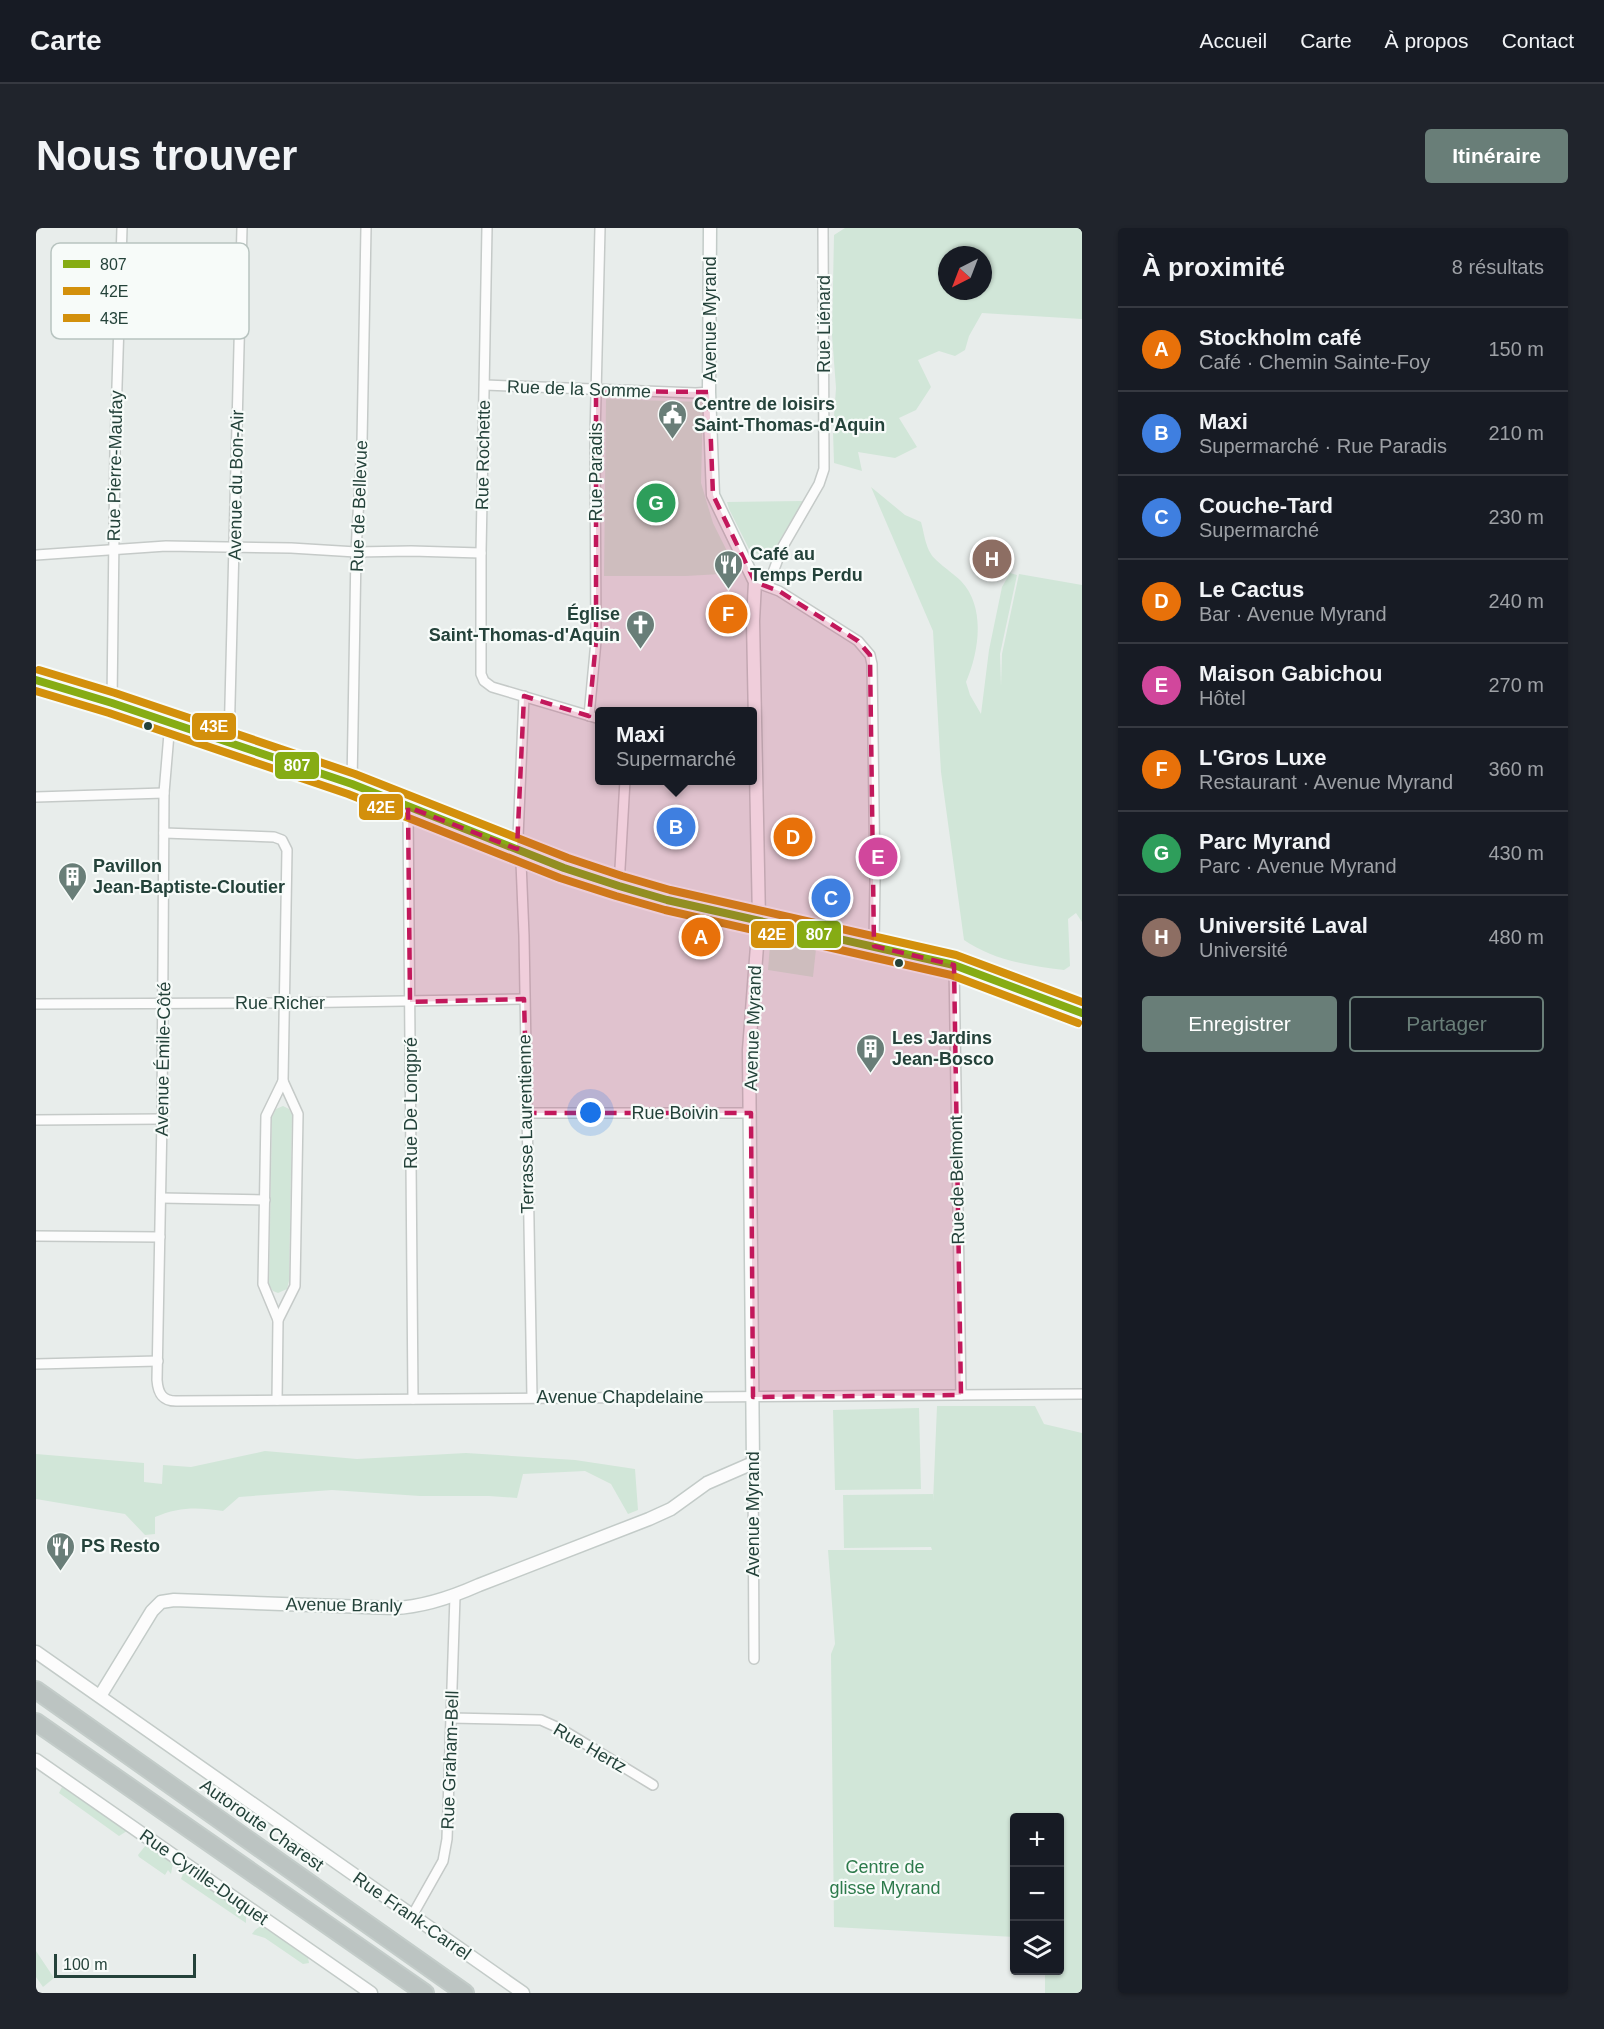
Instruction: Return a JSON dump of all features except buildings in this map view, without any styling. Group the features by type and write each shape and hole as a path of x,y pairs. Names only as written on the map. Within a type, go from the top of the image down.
{"highway":[{"name":"Autoroute Charest","path":"36,1690 465,1993"},
{"path":"36,1722 425,1993"}],"street":[{"name":"Rue Pierre-Maufay","path":"122,228 122,243"},
{"name":"Avenue du Bon-Air","path":"242,228 242,243"},
{"name":"Rue de Bellevue","path":"352,784 356,552 362,442 366,228"},
{"name":"Rue Rochette","path":"487,228 480,669 484,681 492,687 524,696"},
{"name":"Rue Paradis","path":"589,716 596,641 596,391 600,228"},
{"name":"Avenue Myrand","path":"710,228 709,392 713,495 755,582 754,707"},
{"name":"Rue Liénard","path":"768,586 782,548 819,484 824,469 823,228"},
{"name":"Rue Pierre-Maufay","path":"112,703 113,550 119,339"},
{"name":"Avenue du Bon-Air","path":"229,742 240,339"},
{"name":"Rue de la Somme","path":"485,385 596,391 709,392"},
{"path":"36,555 166,546 481,553"},
{"path":"755,582 768,586 858,641 870,655 875,869 874,946"},
{"path":"36,680 170,722 352,784 519,850 619,886 667,900 954,965 1082,1013"},
{"path":"519,850 524,696 595,718"},
{"name":"Avenue Émile-Côté","path":"160,1395 158,1361 164,793 170,722"},
{"path":"619,886 625,785"},
{"name":"Avenue Myrand","path":"754,1659 749,1050 759,920 755,785"},
{"path":"36,797 164,793"},
{"name":"Rue De Longpré","path":"408,807 413,1399"},
{"path":"164,833 274,837 282,840 287,850 283,1080 266,1116 263,1284 278,1320 277,1400"},
{"name":"Terrasse Laurentienne","path":"519,850 524,925 532,1397"},
{"name":"Rue de Belmont","path":"954,965 961,1395"},
{"name":"Rue Richer","path":"36,1004 410,1002 524,999"},
{"path":"278,1320 294,1286 298,1126 297,1111 283,1080"},
{"name":"Rue Boivin","path":"527,1113 751,1113"},
{"path":"36,1120 162,1119"},
{"path":"161,1198 265,1200"},
{"path":"36,1236 160,1237"},
{"path":"36,1364 158,1361"},
{"name":"Avenue Chapdelaine","path":"160,1395 166,1400 176,1401 1082,1394"},
{"name":"Avenue Branly","path":"100,1696 152,1611 162,1602 394,1608 420,1606 455,1596 649,1519 671,1509 707,1483 753,1463"},
{"name":"Rue Graham-Bell","path":"412,1916 442,1861 447,1839 455,1596"},
{"name":"Rue Frank-Carrel","path":"36,1652 523,1993"},
{"name":"Rue Hertz","path":"451,1718 541,1720 561,1729 653,1785"},
{"name":"Rue Cyrille-Duquet","path":"36,1760 371,1993"}],"highlighted area":[{"path":"596,391 709,392 713,495 755,582 779,591 858,641 870,655 874,946 954,965 961,1395 753,1397 751,1113 527,1113 524,999 410,1002 408,807 517,849 524,696 589,716 596,641"}],"green space":[{"path":"845,228 1082,228 1082,319 982,313 969,336 965,350 955,356 939,351 918,360 931,387 916,410 899,418 917,447 895,458 858,452 862,471 834,463 833,431 836,388 832,335 834,235"},
{"path":"606,399 703,402 701,483 713,523 738,573 686,576 604,576"},
{"path":"871,487 905,515 921,522 931,554 961,581 969,592 977,616 978,630 971,670 966,682 970,695 981,714 989,650 1002,587 1010,573 1017,575 1000,654 1001,686 1002,654 1019,574 1082,585 1082,922 1076,913 1068,919 1070,966 1064,970 999,957 964,940 941,772 933,631"},
{"path":"803,501 771,555 751,553 727,502"},
{"path":"780,939 816,949 813,977 768,970 770,945"},
{"path":"283,1106 289,1109 292,1115 289,1281 287,1289 278,1293 273,1291 269,1285 272,1117 276,1109"},
{"name":"Centre de glisse Myrand","path":"937,1406 1035,1406 1044,1424 1082,1433 1082,1993 1045,1993 1045,1975 1064,1975 1064,1813 1010,1813 1010,1937 834,1927 831,1654 835,1644 828,1550 932,1550 931,1547 844,1548 843,1495 933,1494 933,1502"},
{"path":"919,1408 921,1489 835,1490 833,1410"},
{"path":"265,1451 357,1459 466,1453 575,1460 635,1469 638,1510 628,1514 611,1484 585,1471 523,1474 517,1498 420,1496 332,1490 239,1497 223,1511 188,1509 172,1511 155,1517 155,1534 145,1535 125,1514 36,1499 36,1454 144,1463 144,1482 162,1484 163,1465 191,1467"},
{"path":"62,1787 127,1831 119,1836 59,1793"},
{"path":"146,1845 173,1863 171,1874 168,1870 165,1875 139,1857 138,1855"},
{"path":"184,1871 246,1914 246,1923 181,1879"},
{"path":"262,1925 308,1958 309,1963 303,1964 265,1938 252,1934"},
{"path":"36,1951 54,1978 43,1987 36,1977"}],"transit line":[{"name":"43E","path":"39,670 115,693 355,774 568,858 622,876 670,890 956,955 1082,1002"},
{"name":"807","path":"36,680 112,703 352,784 564,868 619,886 667,900 954,965 1082,1013"},
{"name":"42E","path":"36,691 109,713 348,794 560,878 616,896 665,910 951,975 1078,1023"}],"place":[{"name":"Centre de loisirs Saint-Thomas-d'Aquin","path":"673,440"},
{"name":"Parc Myrand","path":"656,503"},
{"name":"Université Laval","path":"992,559"},
{"name":"Café au Temps Perdu","path":"729,590"},
{"name":"L'Gros Luxe","path":"728,614"},
{"name":"Église Saint-Thomas-d'Aquin","path":"641,650"},
{"name":"Maxi","path":"676,827"},
{"name":"Le Cactus","path":"793,837"},
{"name":"Maison Gabichou","path":"878,857"},
{"name":"Couche-Tard","path":"831,898"},
{"name":"Pavillon Jean-Baptiste-Cloutier","path":"72,902"},
{"name":"Stockholm café","path":"701,937"},
{"name":"Les Jardins Jean-Bosco","path":"871,1074"},
{"name":"PS Resto","path":"60,1572"}]}
